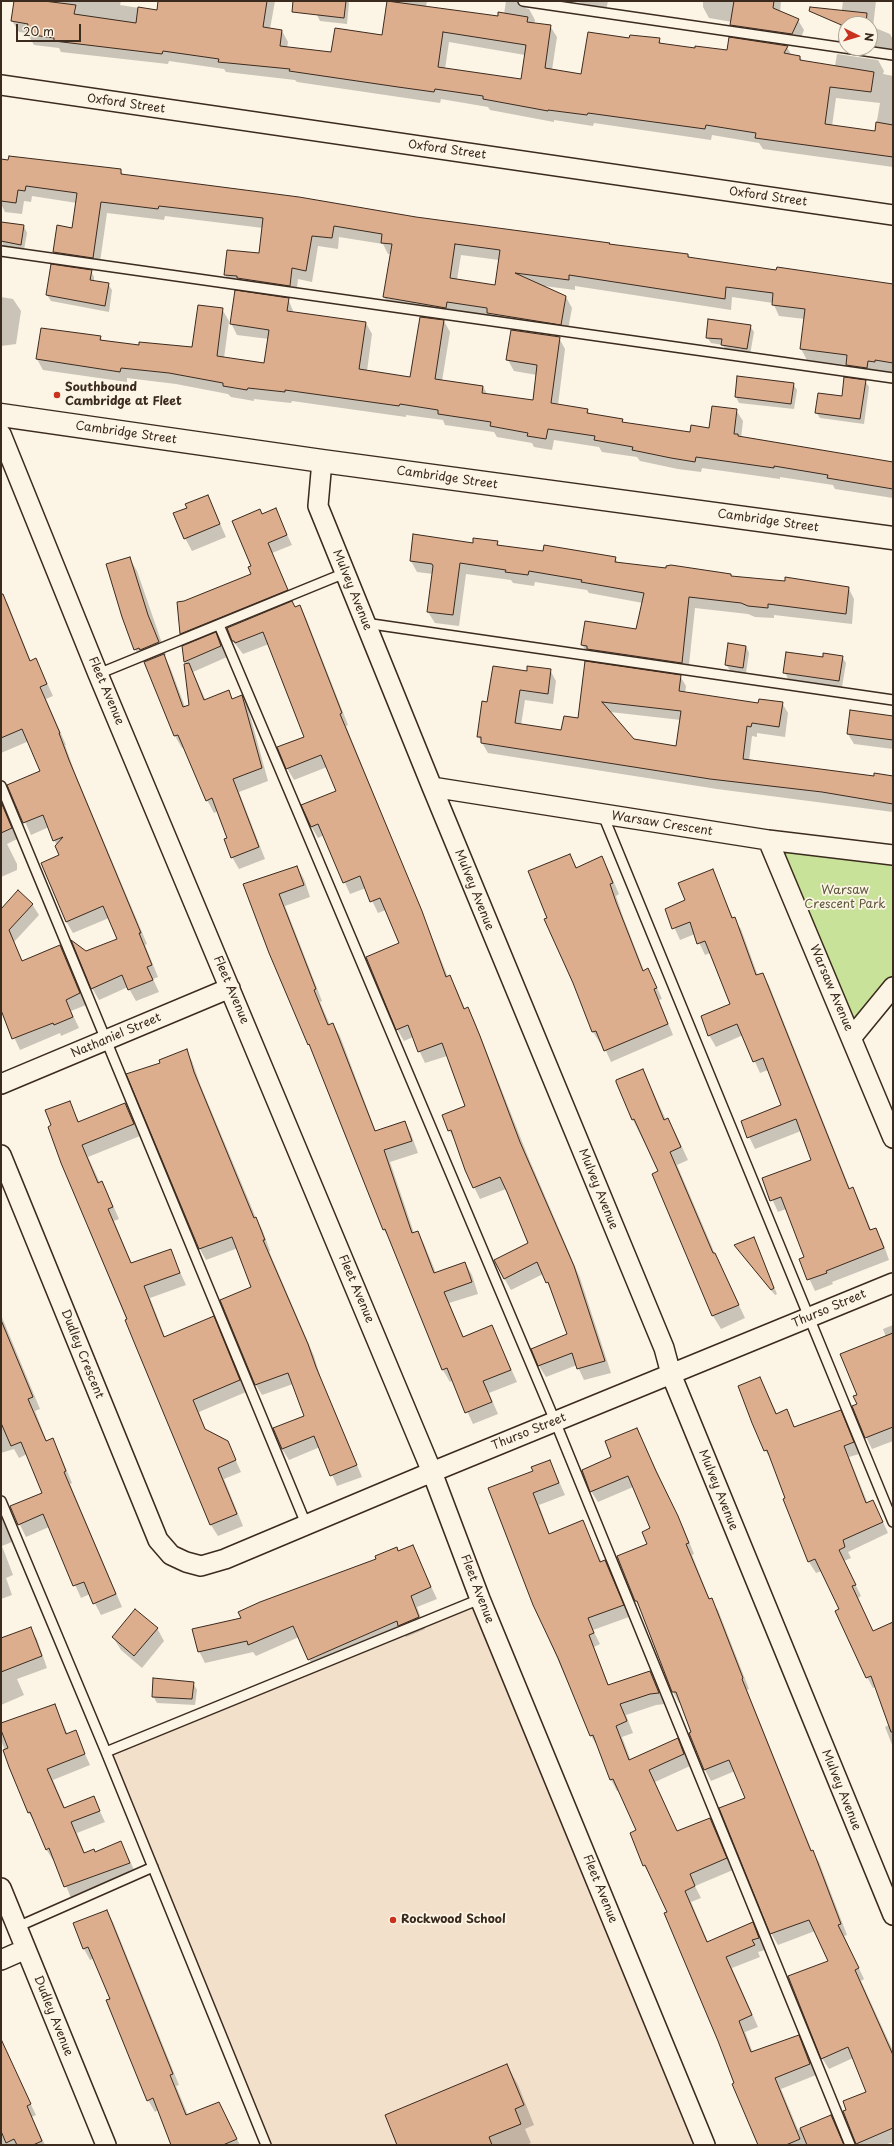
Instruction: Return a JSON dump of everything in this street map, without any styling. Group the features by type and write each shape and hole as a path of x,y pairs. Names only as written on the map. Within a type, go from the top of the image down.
{"street":[{"name":"Oxford Street","path":"1,86 893,215"},
{"name":"Cambridge Street","path":"1,415 322,461 893,538"},
{"name":"Fleet Avenue","path":"1,434 98,674 432,1472 480,1599 705,2145"},
{"name":"Mulvey Avenue","path":"322,461 318,506 432,787 661,1341 671,1374 893,1915"},
{"name":"Warsaw Crescent","path":"432,787 768,840 893,855"},
{"name":"Warsaw Avenue","path":"768,840 852,1037 893,1138"},
{"path":"852,1037 893,987"},
{"name":"Nathaniel Street","path":"1,1084 230,988"},
{"name":"Dudley Crescent","path":"1,1155 154,1532 166,1551"},
{"name":"Thurso Street","path":"166,1551 186,1562 202,1566 211,1564 893,1283"},
{"name":"Dudley Avenue","path":"1,1888 106,2145"},
{"path":"1,1960 26,1949"}],"lane":[{"path":"523,1 893,55"},
{"path":"1,251 893,378"},
{"path":"98,674 345,573"},
{"path":"365,623 893,700"},
{"path":"219,625 555,1421 850,2145"},
{"path":"1,786 306,1524"},
{"path":"603,815 893,1522"},
{"path":"1,1501 106,1752 266,2145"},
{"path":"106,1752 480,1599"},
{"path":"17,1926 153,1867"}],"shaded area":[{"name":"Rockwood School","path":"480,1599 705,2145 266,2145 106,1752"}],"green space":[{"name":"Warsaw Crescent Park","path":"768,840 893,855 893,987 852,1037"}],"building":[{"path":"14,1 44,1 76,5 74,14 136,23 138,7 157,10 158,1 267,1 263,27 282,30 280,46 331,52 335,28 382,35 387,1 498,16 498,12 528,17 527,22 551,25 545,68 581,74 588,32 629,38 630,35 660,38 659,43 695,48 695,46 727,50 729,37 788,46 784,53 800,56 800,60 874,72 871,92 830,87 825,124 875,131 876,122 893,125 893,157 755,138 756,133 706,125 705,129 588,113 587,115 548,111 483,99 483,96 435,89 434,92 289,71 290,69 218,62 219,59 163,51 162,54 54,41 54,38 26,34 28,24 11,21","holes":["443,32 526,45 521,79 438,67"]},
{"path":"293,1 346,1 344,18 292,12"},
{"path":"734,1 774,1 773,8 799,19 792,34 730,25"},
{"path":"810,7 867,13 867,16 838,16 838,24 809,11"},
{"path":"9,156 121,169 121,174 299,197 416,217 688,254 688,257 776,270 777,267 893,284 893,363 875,360 875,362 868,361 867,368 846,365 847,355 800,349 805,309 772,305 773,293 726,287 725,299 569,275 569,280 515,273 566,296 561,325 487,313 487,308 447,302 446,308 383,297 392,244 381,243 382,234 334,226 332,238 312,236 306,271 292,268 290,286 224,275 227,250 259,253 263,218 159,206 158,209 101,202 93,258 53,252 57,225 72,228 77,193 26,186 25,191 18,190 16,203 1,201 1,159 8,160","holes":["455,244 500,250 495,285 450,278"]},
{"path":"1,222 24,225 21,245 1,241"},
{"path":"51,264 92,270 90,280 109,283 105,306 46,295"},
{"path":"235,290 289,298 287,311 366,322 359,369 410,377 420,317 444,320 435,379 483,386 482,393 533,400 537,365 506,360 511,330 560,337 551,403 588,409 587,413 623,419 622,422 690,432 691,425 709,428 712,406 737,409 734,434 738,434 738,436 893,462 893,489 827,478 828,475 774,466 774,468 696,457 695,462 671,458 632,450 633,447 594,440 595,436 548,429 546,439 527,436 528,433 490,426 491,422 438,414 438,410 400,404 399,406 285,390 285,392 248,388 247,390 223,386 223,383 169,373 121,368 120,372 36,359 41,328 101,336 100,340 139,345 139,342 192,347 198,305 223,308 217,356 264,363 269,330 230,324"},
{"path":"708,319 751,325 747,349 721,345 722,339 706,338"},
{"path":"737,376 794,383 791,404 735,397"},
{"path":"844,377 866,380 860,419 815,413 818,393 842,396"},
{"path":"208,495 220,524 184,539 173,513 187,508 185,504"},
{"path":"276,508 287,535 268,543 288,590 180,634 177,602 184,601 251,574 248,567 251,566 232,521 260,509 262,514"},
{"path":"413,534 473,543 473,538 498,541 497,545 543,551 544,545 616,557 615,562 666,568 666,566 671,565 731,574 731,576 785,581 785,577 849,587 846,614 768,604 768,608 748,606 741,603 689,597 682,663 587,649 587,646 581,645 585,621 636,629 644,593 529,571 528,575 460,563 453,615 427,612 433,566 432,564 410,561"},
{"path":"130,557 148,615 159,642 140,650 139,648 134,650 106,564"},
{"path":"1,594 3,594 30,661 36,658 47,684 40,687 141,933 139,933 152,965 147,967 153,980 128,990 122,975 91,989 71,940 86,951 117,939 103,906 66,922 41,863 59,855 55,846 63,837 53,841 43,815 23,823 7,785 40,771 22,729 1,738"},
{"path":"292,601 295,607 300,605 342,713 340,714 422,911 446,977 450,975 464,1009 468,1007 480,1036 520,1142 574,1266 605,1361 577,1369 572,1353 538,1366 531,1349 567,1334 548,1282 546,1283 537,1262 504,1279 494,1260 528,1243 507,1192 500,1177 473,1188 465,1170 451,1130 448,1131 442,1115 465,1106 442,1043 418,1052 408,1025 396,1030 366,957 399,943 380,898 370,902 360,876 343,883 318,824 311,827 301,805 336,791 321,755 286,769 277,747 304,737 263,632 235,643 232,641 227,628"},
{"path":"216,632 221,646 184,662 182,646"},
{"path":"728,643 746,646 743,668 725,665"},
{"path":"786,652 823,657 823,653 843,656 839,681 783,673"},
{"path":"164,654 183,707 189,705 184,664 189,663 204,700 229,690 232,699 242,695 262,768 233,779 259,847 231,858 224,839 227,838 212,798 206,801 178,735 174,736 144,662"},
{"path":"585,661 681,675 679,691 758,703 759,699 783,702 779,727 752,723 751,727 747,726 743,759 874,776 874,773 893,776 893,804 822,792 710,779 481,743 481,737 477,737 482,701 487,702 493,666 527,671 527,666 551,669 548,694 520,690 515,723 561,730 564,716 578,718","holes":["602,702 681,711 676,746 634,739"]},
{"path":"850,710 893,716 893,740 847,734"},
{"path":"1,802 12,828 1,833"},
{"path":"570,854 576,868 602,856 613,883 610,884 616,902 643,971 648,968 657,988 654,989 668,1024 604,1051 596,1031 592,1032 573,983 544,919 547,918 528,871"},
{"path":"297,866 304,885 279,894 316,989 314,990 328,1025 333,1023 375,1131 405,1121 412,1141 384,1150 412,1233 418,1231 434,1273 465,1262 472,1282 444,1292 463,1337 492,1325 511,1370 483,1381 492,1402 465,1413 447,1368 442,1370 385,1229 383,1230 309,1044 308,1045 269,953 243,884"},
{"path":"713,869 732,918 735,917 756,975 763,973 849,1189 853,1187 870,1230 876,1228 884,1248 826,1271 827,1273 807,1280 799,1259 804,1257 781,1197 770,1201 762,1178 811,1160 796,1119 747,1138 741,1121 781,1105 763,1058 753,1062 737,1024 708,1036 701,1016 730,1004 705,941 697,944 690,922 672,929 665,909 685,900 678,883"},
{"path":"18,890 33,904 9,930 22,961 60,945 80,993 66,1000 73,1017 12,1039 1,1010 1,909"},
{"path":"187,1049 194,1072 254,1218 256,1217 265,1240 263,1240 308,1344 316,1367 357,1465 330,1476 314,1436 282,1449 273,1428 304,1416 288,1373 255,1385 220,1300 251,1287 232,1237 199,1249 126,1074 160,1063 159,1060"},
{"path":"643,1069 664,1120 668,1118 681,1147 670,1152 713,1253 715,1253 739,1305 712,1316 652,1174 658,1171 634,1119 632,1120 616,1082 616,1080"},
{"path":"70,1101 78,1122 125,1103 134,1124 82,1145 98,1183 102,1181 113,1207 108,1209 131,1263 171,1249 180,1273 144,1286 164,1337 214,1316 240,1380 193,1400 205,1429 228,1441 236,1460 218,1468 237,1514 210,1525 125,1320 127,1319 61,1163 48,1127 51,1125 45,1110"},
{"path":"754,1237 774,1288 771,1290 734,1245"},
{"path":"1,1320 33,1397 28,1399 46,1441 53,1438 66,1471 64,1472 116,1594 93,1604 84,1582 73,1586 43,1514 18,1525 10,1506 42,1493 21,1442 11,1446 1,1423"},
{"path":"893,1333 893,1427 865,1438 852,1406 857,1404 853,1396 857,1395 840,1354"},
{"path":"760,1377 776,1414 787,1409 794,1427 841,1410 854,1442 844,1446 866,1503 873,1500 883,1522 843,1540 845,1547 839,1550 856,1585 852,1586 873,1631 893,1622 893,1732 891,1732 871,1676 866,1678 835,1611 839,1609 815,1559 808,1562 783,1499 785,1498 767,1450 764,1451 738,1386"},
{"path":"637,1428 678,1516 689,1543 686,1544 709,1599 712,1598 743,1678 742,1679 811,1851 813,1850 841,1924 838,1925 859,1968 855,1970 893,2055 893,2128 856,2144 843,2111 846,2110 843,2101 866,2092 848,2047 821,2059 788,1976 828,1961 809,1920 770,1934 719,1808 745,1798 729,1760 704,1770 689,1733 691,1732 676,1692 672,1692 637,1601 635,1601 617,1556 647,1544 642,1532 650,1528 628,1476 590,1492 582,1470 611,1457 605,1441"},
{"path":"550,1460 559,1483 533,1493 549,1534 583,1520 600,1562 605,1560 624,1605 588,1618 594,1633 589,1635 608,1685 650,1671 659,1693 650,1694 620,1704 627,1721 616,1726 629,1760 678,1738 684,1754 649,1770 677,1831 710,1818 727,1858 690,1874 695,1886 685,1891 707,1942 753,1922 759,1938 752,1940 755,1945 726,1957 752,2015 739,2021 751,2052 799,2035 810,2064 775,2078 800,2139 786,2145 758,2145 732,2084 734,2083 718,2041 664,1913 667,1912 645,1865 643,1866 630,1833 636,1830 613,1779 610,1780 593,1735 590,1736 558,1658 533,1605 488,1488 533,1471 531,1467"},
{"path":"413,1545 431,1587 411,1596 419,1617 398,1626 397,1621 308,1660 293,1626 248,1645 247,1641 198,1652 192,1629 241,1618 238,1612 260,1602 376,1559 375,1556 397,1547 398,1551"},
{"path":"135,1609 158,1628 134,1656 112,1637"},
{"path":"31,1627 42,1656 1,1672 1,1638"},
{"path":"153,1678 194,1682 192,1699 152,1697"},
{"path":"55,1704 66,1734 76,1730 85,1754 47,1769 64,1808 94,1796 100,1811 71,1822 84,1853 94,1849 95,1852 121,1841 130,1863 64,1887 49,1848 46,1850 30,1812 28,1813 9,1767 3,1750 8,1748 1,1730 1,1723"},
{"path":"107,1910 173,2074 170,2075 186,2115 219,2102 237,2139 223,2145 171,2145 153,2098 147,2101 106,2000 110,1999 88,1947 83,1949 73,1923"},
{"path":"1,2039 31,2104 27,2106 42,2141 33,2145 17,2145 14,2139 6,2143 1,2131"},
{"path":"507,2064 524,2105 515,2109 521,2124 489,2137 492,2145 397,2145 385,2115"},
{"path":"831,2115 844,2145 807,2145 800,2128"}],"place":[{"name":"Southbound Cambridge at Fleet","path":"57,395"},
{"name":"Rockwood School","path":"393,1920"}]}
